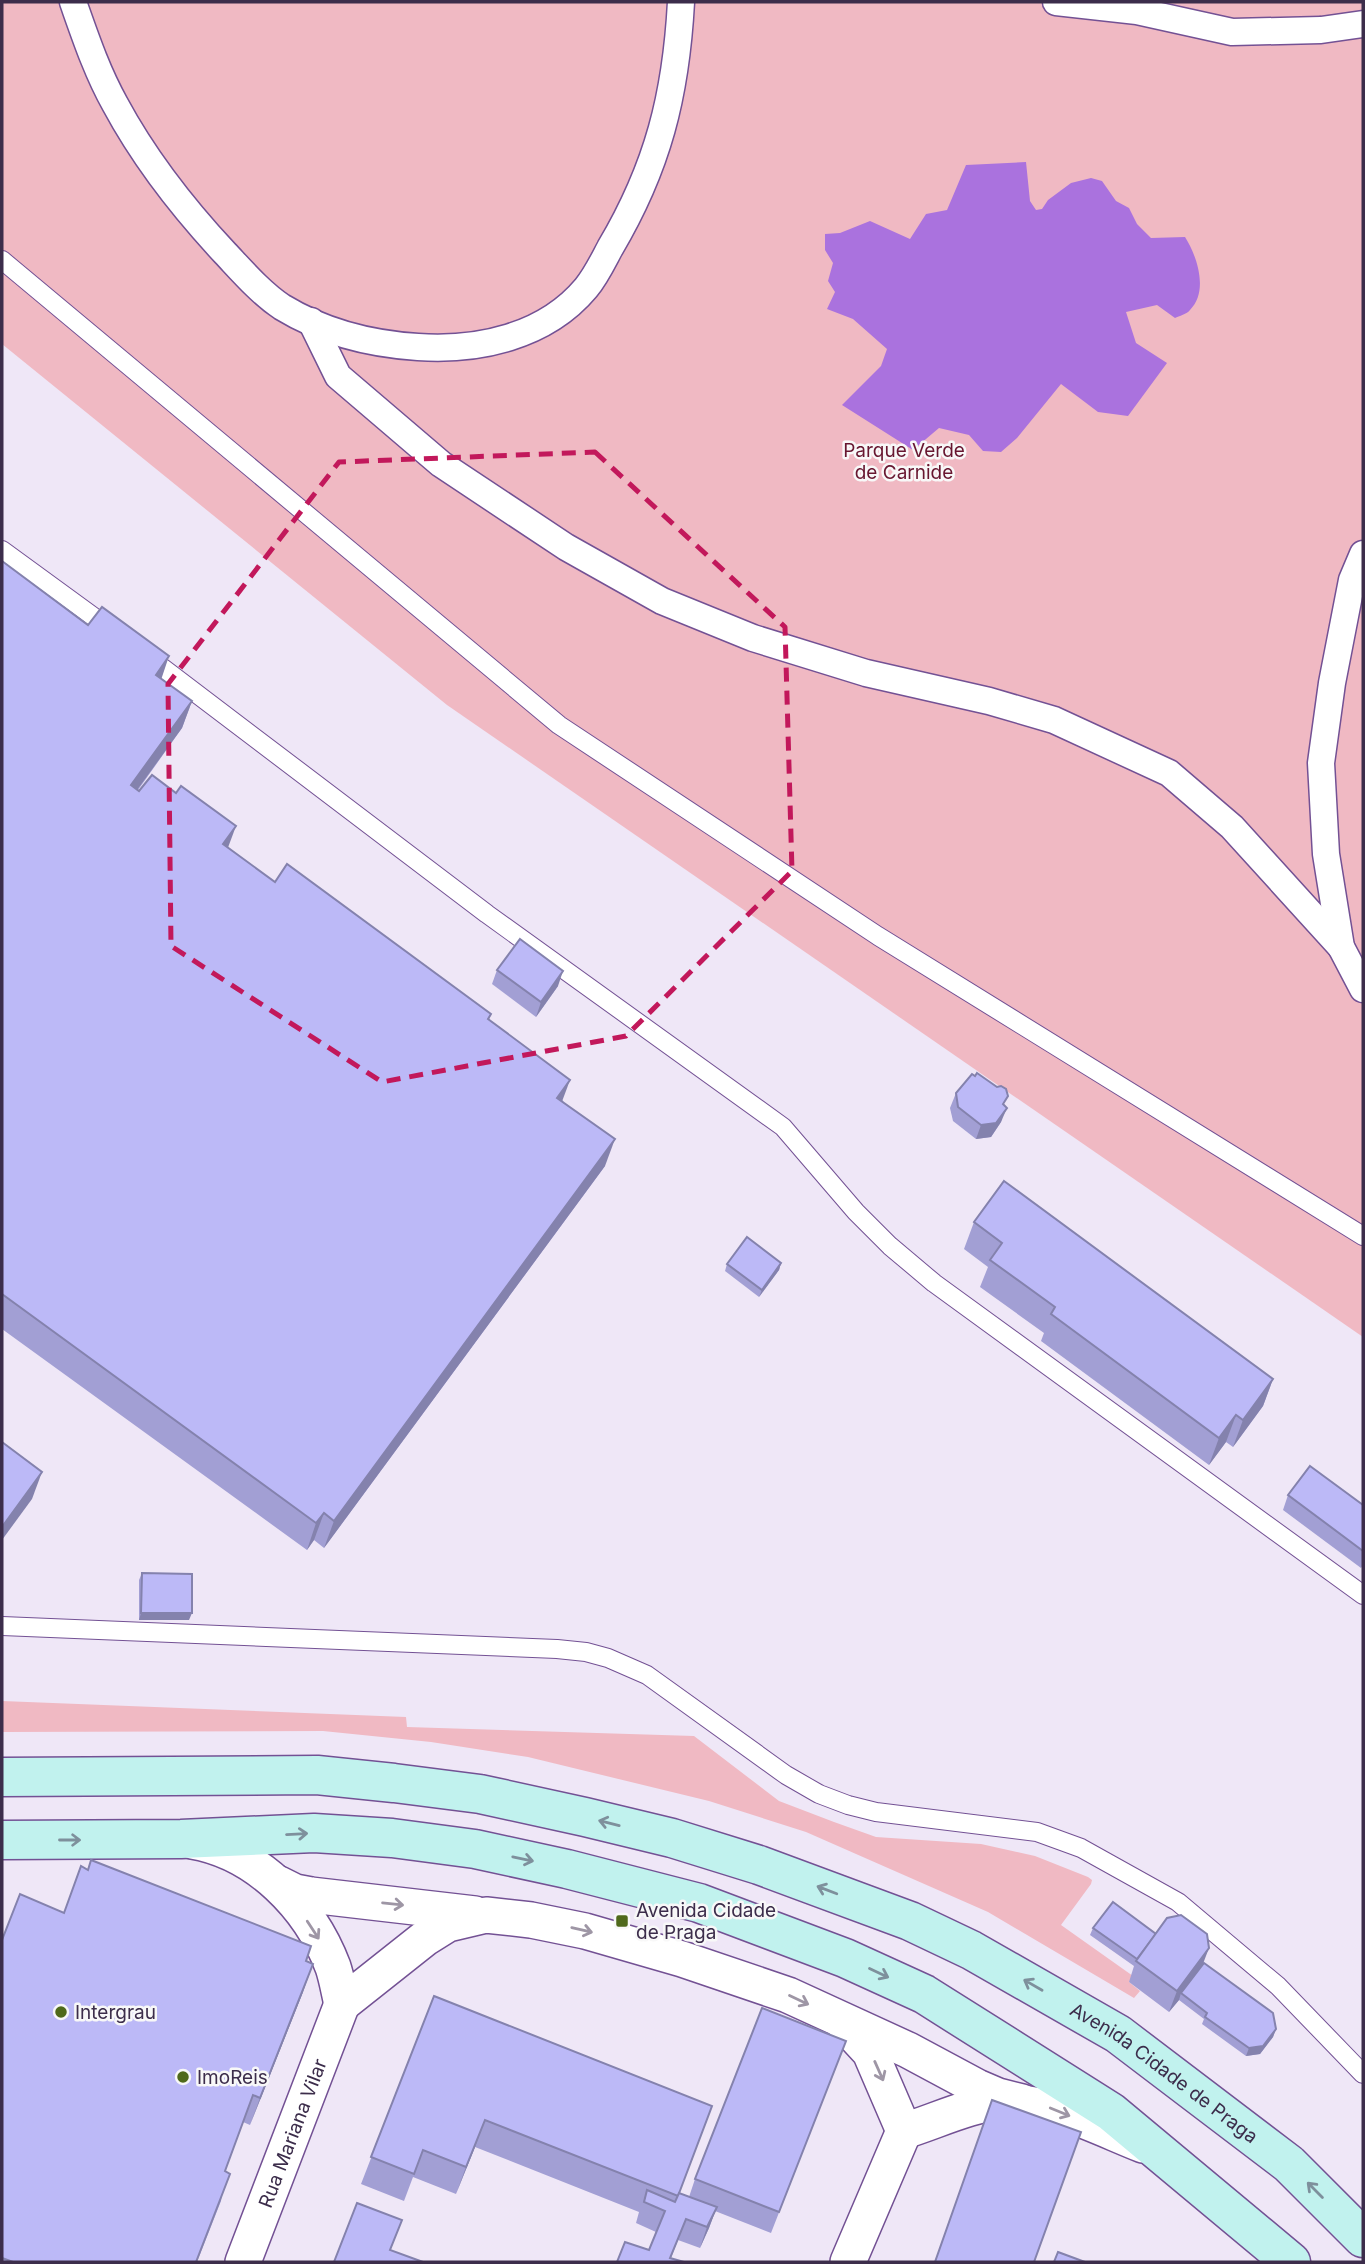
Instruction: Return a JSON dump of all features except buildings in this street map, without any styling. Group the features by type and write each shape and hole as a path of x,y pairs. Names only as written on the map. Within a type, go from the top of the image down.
{"main road":[{"name":"Avenida Cidade de Praga","path":"2,1777 317,1775 394,1783 480,1794 585,1817 672,1838 759,1865 910,1921 971,1950 1118,2034 1290,2164 1363,2238"},
{"path":"2,1840 181,1839 314,1833 392,1838 501,1855 699,1903 845,1958 924,1994 1111,2112 1291,2262"}],"street":[{"path":"73,2 114,103 172,191 238,267 281,306 336,332 385,345 460,348 487,345 534,327 572,301 586,288 597,271 628,217 650,168 663,128 672,88 681,2"},
{"path":"1056,2 1137,11 1232,32 1321,30 1363,24"},
{"path":"312,321 338,376 441,464 566,547 662,601 753,638 866,673 989,701 1054,720 1169,773 1232,827 1341,947 1363,989"},
{"path":"1341,947 1326,854 1321,763 1332,682 1349,593 1363,554"},
{"path":"181,1839 228,1851 295,1892 531,1920 586,1931 682,1959 788,1995 908,2050 998,2096 1043,2105 1157,2150"},
{"path":"279,1884 316,1932 333,1968 342,2004 424,1939 448,1924 486,1915"},
{"name":"Rua Mariana Vilar","path":"243,2262 342,2004"},
{"path":"837,2018 870,2052 904,2131 848,2262"},
{"path":"904,2131 988,2104 1022,2102"}],"lane":[{"path":"2,260 407,601 559,725 878,936 1363,1236"},
{"path":"2,550 487,914 783,1127 856,1212 890,1246 934,1283 1363,1595"},
{"path":"2,1626 556,1649 586,1652 608,1658 647,1675 748,1750 819,1794 876,1812 1037,1832 1081,1848 1136,1877 1178,1902 1278,1986 1363,2074"}],"highlighted area":[{"path":"595,452 785,627 792,871 626,1036 382,1082 171,946 168,684 339,462"}],"green space":[{"name":"Parque Verde de Carnide","path":"2,2 1363,2 1363,1337 447,705 2,344"},
{"path":"2,1701 406,1717 407,1727 694,1736 779,1801 834,1822 876,1837 981,1844 1035,1856 1088,1877 1092,1880 1091,1884 1061,1925 1133,1976 1129,1982 1140,1991 1134,1998 988,1912 806,1832 709,1801 528,1757 431,1742 323,1731 2,1732"}],"shaded area":[{"path":"1026,162 1030,201 1036,210 1042,209 1048,200 1071,183 1091,178 1102,181 1116,201 1129,208 1137,224 1151,238 1185,237 1194,254 1199,274 1196,302 1189,311 1175,318 1157,305 1126,312 1136,343 1167,363 1128,416 1098,412 1061,384 1017,438 1001,452 983,451 969,435 939,428 913,450 842,405 881,366 887,349 853,319 827,309 835,292 828,281 833,263 825,250 825,234 840,233 870,221 910,239 926,214 947,210 966,165"}],"place":[{"name":"Avenida Cidade de Praga","path":"622,1921"},
{"name":"Intergrau","path":"61,2012"},
{"name":"ImoReis","path":"183,2077"}]}
